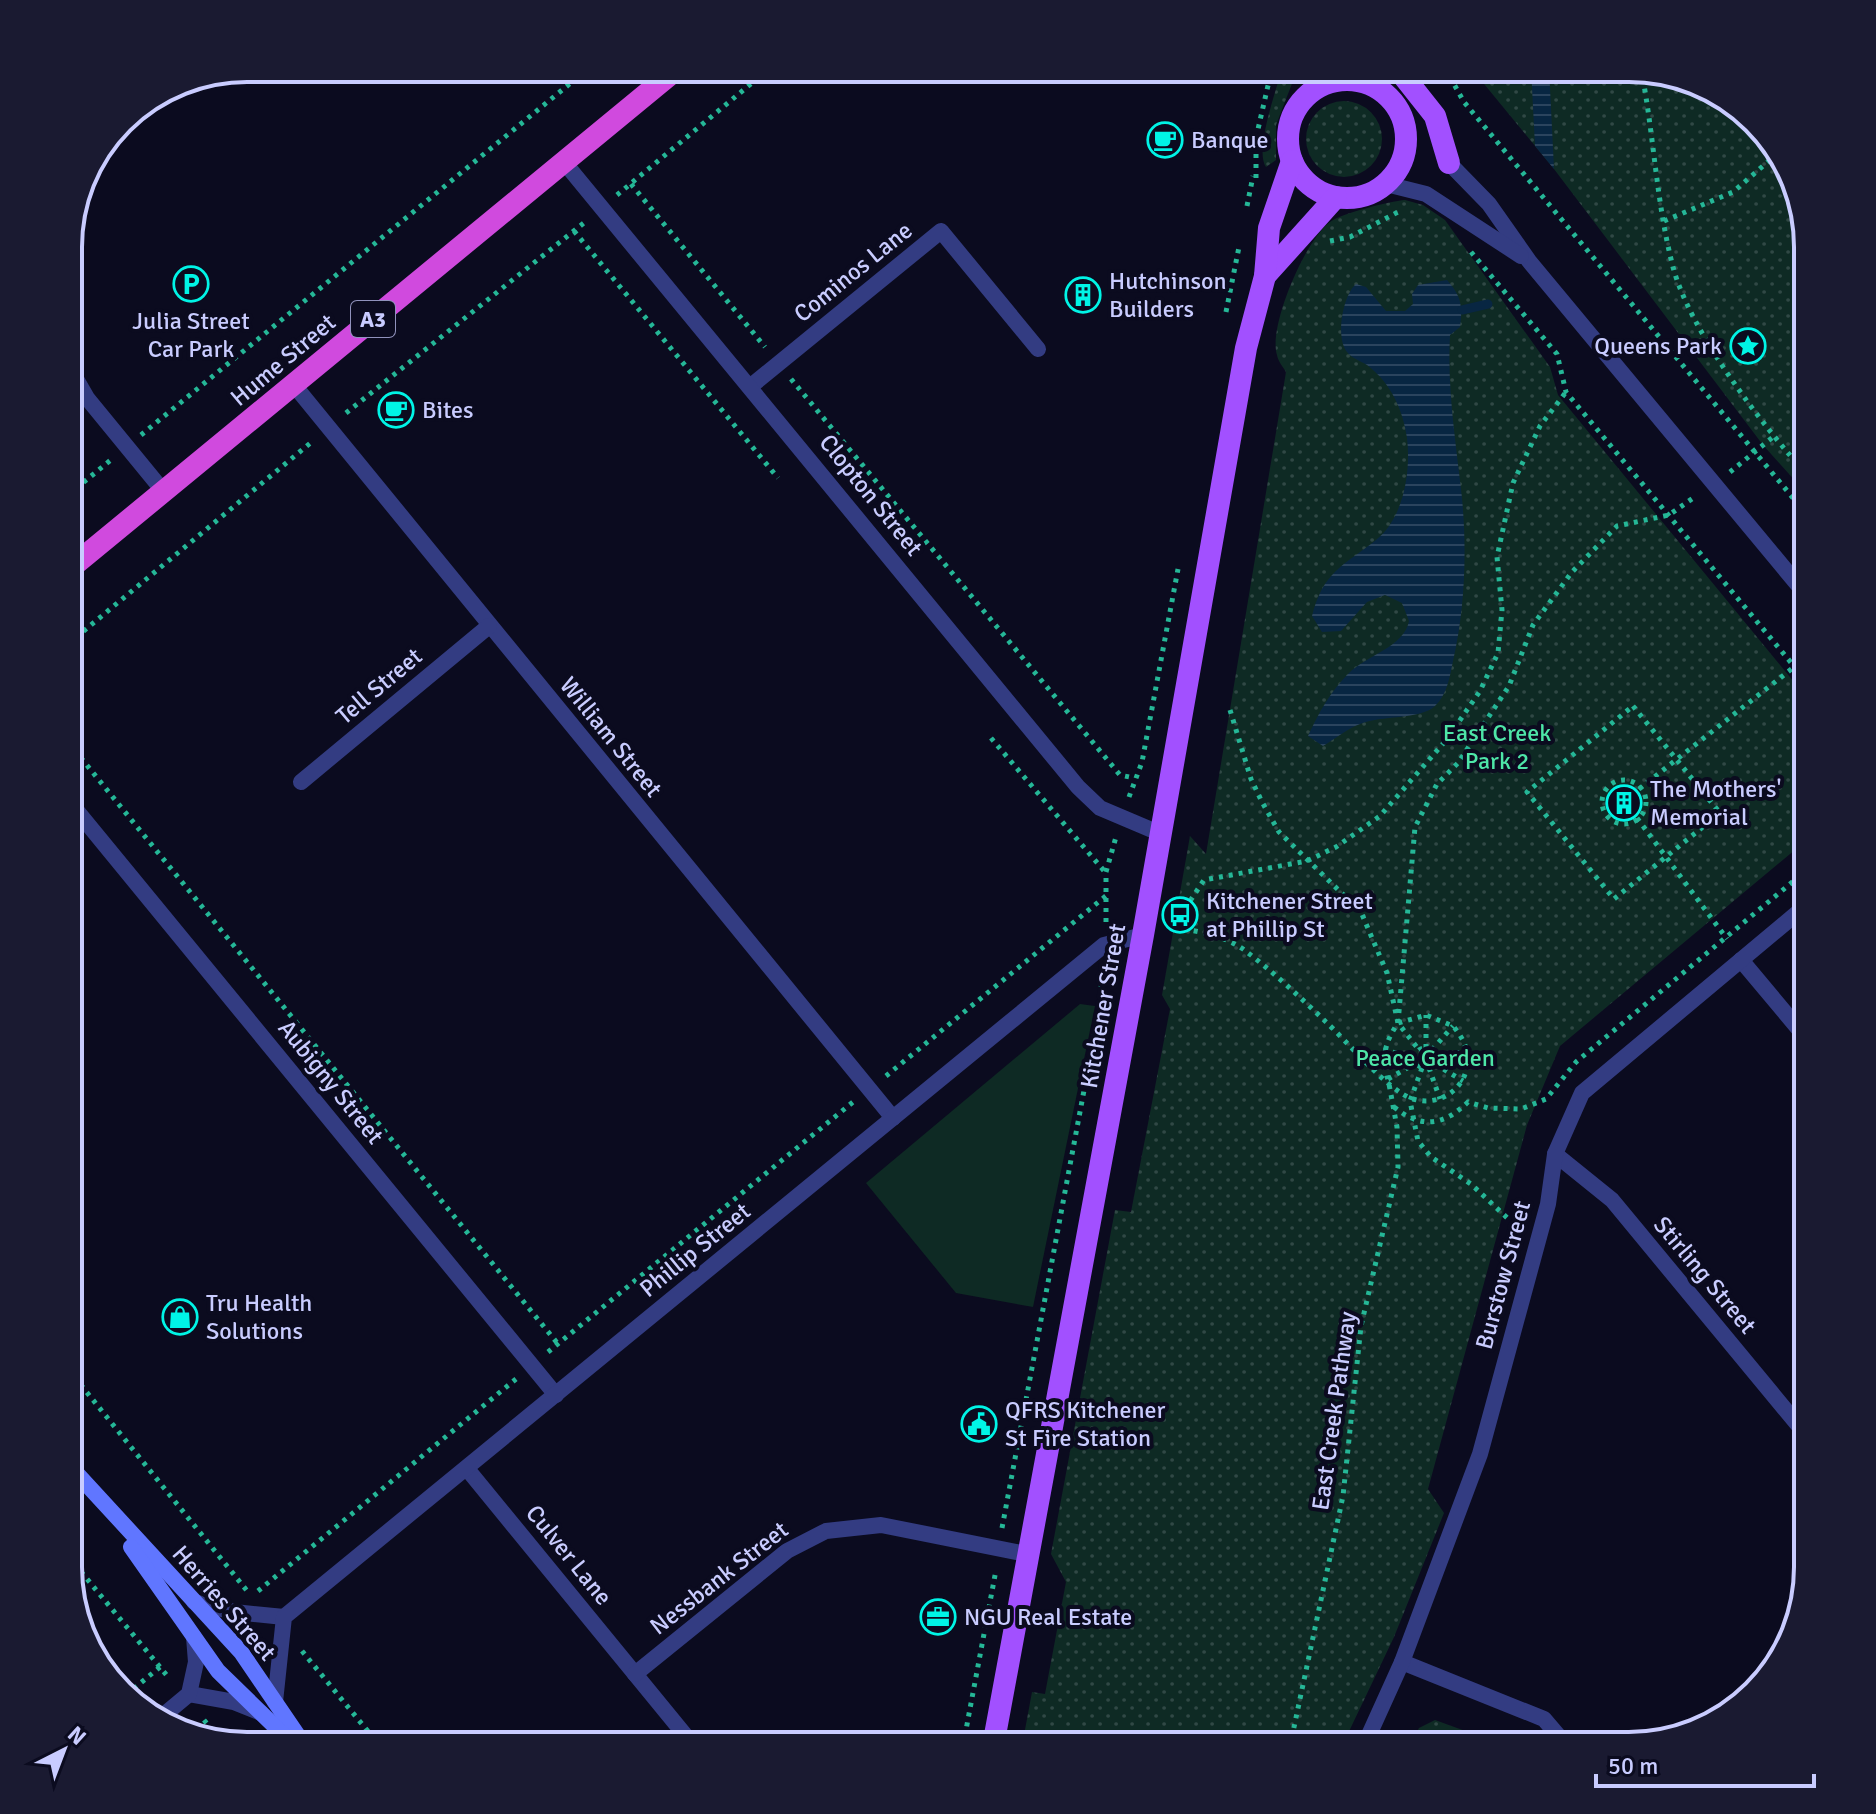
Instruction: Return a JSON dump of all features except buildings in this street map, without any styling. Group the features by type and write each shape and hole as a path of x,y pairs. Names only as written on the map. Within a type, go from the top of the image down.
{"highway":[{"name":"Hume Street","path":"82,559 661,82"}],"main road":[{"path":"1312,82 1290,121 1287,141 1292,161 1302,178 1317,191 1354,198 1386,184 1404,155 1403,122 1395,104 1369,82"},
{"path":"1408,82 1435,116 1449,163"},
{"path":"1403,122 1428,140 1449,163"},
{"name":"Kitchener Street","path":"995,1732 1143,935 1246,348 1265,276 1269,228 1292,161"},
{"name":"Kitchener Street","path":"1265,276 1336,197"},
{"name":"Herries Street","path":"82,1481 241,1652 295,1732"},
{"name":"Herries Street","path":"97,1499 218,1671 281,1732"}],"street":[{"name":"Clopton Street","path":"564,162 1078,787 1100,808 1159,833"},
{"path":"1449,163 1489,204 1529,261 1794,580"},
{"path":"1386,184 1426,194 1529,261"},
{"name":"Cominos Lane","path":"751,386 941,231 1038,349"},
{"name":"William Street","path":"294,385 893,1118"},
{"path":"82,389 164,492"},
{"name":"Tell Street","path":"301,782 489,626"},
{"name":"Aubigny Street","path":"82,817 556,1395"},
{"name":"Burstow Street","path":"1370,1732 1402,1662 1480,1454 1537,1247 1555,1154 1582,1093 1794,916"},
{"name":"Phillip Street","path":"284,1617 468,1470 1104,945 1143,935"},
{"path":"1741,960 1794,1023"},
{"name":"Stirling Street","path":"1555,1154 1612,1200 1794,1420"},
{"name":"Culver Lane","path":"468,1470 683,1732"},
{"name":"Nessbank Street","path":"635,1674 787,1551 826,1531 881,1525 1026,1554"},
{"path":"194,1602 234,1612 284,1617 275,1702"},
{"path":"168,1712 187,1696 196,1662 194,1637"},
{"path":"1402,1662 1544,1719 1555,1732"},
{"path":"187,1696 234,1702 261,1713"}],"path":[{"path":"82,484 572,82"},
{"path":"82,632 753,82"},
{"path":"1455,82 1464,102 1794,500"},
{"path":"1643,82 1664,221 1684,299 1773,437 1794,460"},
{"path":"1664,221 1733,192 1769,161"},
{"path":"1244,222 1253,176"},
{"path":"631,184 1120,775 1134,778"},
{"path":"1399,211 1408,210"},
{"path":"574,231 778,478"},
{"path":"1226,315 1241,235"},
{"path":"1466,247 1557,354 1566,392 1794,667 1639,789"},
{"path":"1182,929 1186,907 1204,880 1307,861 1358,835 1380,816 1447,739 1480,691 1498,653 1501,635 1497,557 1513,483 1540,426 1566,392"},
{"path":"1754,454 1773,437"},
{"path":"1468,1051 1425,1058 1383,1050 1398,1023 1415,827 1423,806 1475,739 1509,686 1533,625 1572,572 1617,526 1669,515"},
{"path":"966,1732 1100,1005 1108,894 1106,872 1134,778 1142,762 1179,565"},
{"path":"1633,706 1677,761 1720,813 1614,899 1527,792 1633,706"},
{"path":"1230,710 1251,779 1279,832 1361,912 1387,973 1398,1023 1425,1058 1440,1099"},
{"path":"991,738 1106,872"},
{"path":"82,759 558,1344"},
{"path":"1618,780 1633,781 1646,797 1645,812 1637,818 1629,825 1614,823 1601,808 1603,793 1618,780"},
{"path":"1637,818 1741,960"},
{"path":"1393,1106 1412,1121 1441,1121 1468,1102 1488,1108 1521,1109 1539,1103 1576,1062 1794,881"},
{"path":"82,1386 252,1596 1108,894"},
{"path":"1174,927 1221,935 1245,951 1411,1099 1440,1099 1463,1081 1468,1051 1453,1026 1426,1015 1398,1023"},
{"path":"1426,1015 1425,1058 1411,1099 1412,1121 1418,1141 1431,1157 1471,1184 1537,1247"},
{"path":"1388,1079 1425,1058 1453,1026"},
{"name":"East Creek Pathway","path":"1293,1732 1343,1496 1361,1326 1398,1167 1393,1106 1383,1050"},
{"path":"1425,1058 1463,1081"},
{"path":"82,1573 187,1696 209,1727"},
{"path":"302,1650 369,1732"},
{"path":"135,1688 160,1667"}],"green space":[{"path":"1278,82 1293,82 1276,125 1276,160 1266,167 1263,159 1264,134"},
{"name":"Queens Park","path":"1483,82 1651,83 1712,104 1753,138 1777,174 1793,225 1794,479 1763,445 1554,169"},
{"path":"1344,101 1358,104 1371,112 1379,125 1382,139 1379,153 1371,166 1358,174 1344,177 1330,174 1317,166 1309,153 1306,139 1309,125 1317,112 1330,104"},
{"name":"East Creek Park 2","path":"1405,200 1423,205 1445,220 1550,367 1558,395 1794,682 1794,851 1560,1046 1527,1125 1428,1489 1444,1513 1394,1637 1349,1732 1025,1732 1032,1692 1045,1694 1066,1582 1051,1554 1115,1210 1131,1212 1170,1009 1162,995 1190,836 1206,854 1286,372 1277,355 1278,325 1300,265 1320,232 1344,215"},
{"path":"1080,1004 1095,1006 1033,1307 956,1293 866,1183"},
{"path":"1435,1720 1468,1732 1417,1732"}],"water":[{"path":"1532,82 1550,82 1554,169 1535,146"},
{"path":"1447,280 1458,296 1461,307 1460,327 1450,335 1449,356 1465,559 1460,621 1449,679 1439,702 1428,710 1360,724 1323,746 1308,736 1331,695 1357,667 1400,638 1409,621 1402,603 1385,595 1367,602 1341,631 1322,632 1312,616 1328,579 1386,531 1404,493 1408,465 1407,438 1399,407 1383,380 1351,356 1343,345 1341,327 1344,306 1356,284 1366,287 1386,311 1405,311 1413,304 1412,294 1418,285"}],"waterway":[{"path":"1462,310 1488,304"}],"place":[{"name":"Banque","path":"1165,140"},
{"name":"Julia Street Car Park","path":"191,284"},
{"name":"Hutchinson Builders","path":"1083,295"},
{"name":"Queens Park","path":"1748,346"},
{"name":"Bites","path":"396,410"},
{"name":"The Mothers' Memorial","path":"1624,803"},
{"name":"Kitchener Street at Phillip St","path":"1180,915"},
{"name":"Tru Health Solutions","path":"180,1317"},
{"name":"QFRS Kitchener St Fire Station","path":"979,1424"},
{"name":"NGU Real Estate","path":"938,1617"}],"park label":[{"name":"Peace Garden","path":"1425,1058"}]}
